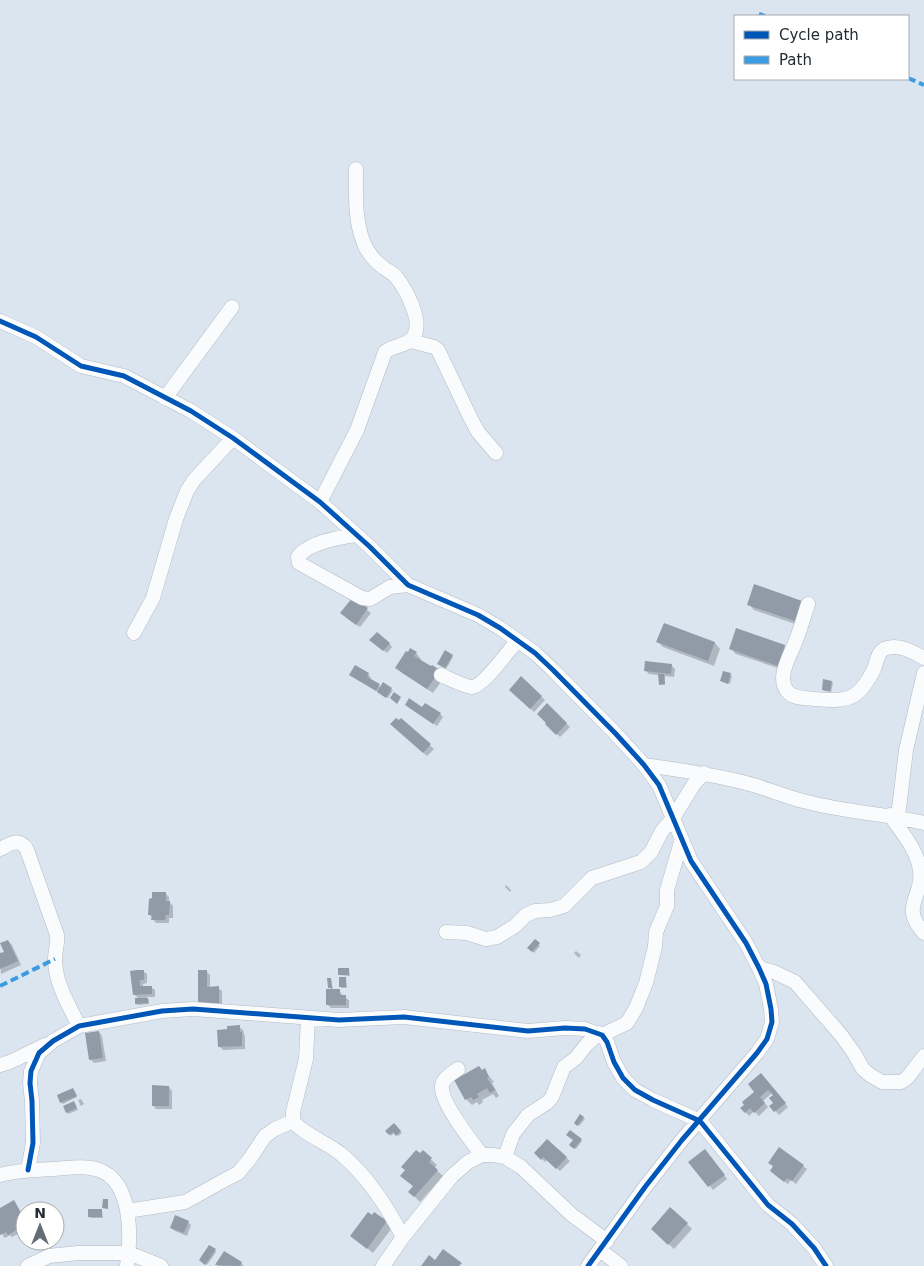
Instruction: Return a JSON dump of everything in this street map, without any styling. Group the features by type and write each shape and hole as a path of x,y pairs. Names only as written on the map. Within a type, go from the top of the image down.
{"street":[{"path":"320,502 357,430 385,352 414,338 417,328 417,318 413,307 395,275 382,267 372,256 363,239 356,203 356,169"},
{"path":"165,398 232,307"},
{"path":"0,321 36,337 81,366 124,376 191,412 233,438 320,502 408,585 478,615 535,653 616,734 659,785 690,861 746,943 759,968 766,984 772,1022 766,1039 740,1075 682,1140 645,1187 588,1266"},
{"path":"411,340 438,350 478,432 496,453"},
{"path":"134,633 154,598 176,519 187,491 194,480 233,438"},
{"path":"356,535 331,540 303,551 298,557 299,563 362,598 370,599 390,587 408,585"},
{"path":"808,604 786,664 783,682 788,692 799,698 844,699 856,694 875,668 879,653 886,648 908,649 924,658"},
{"path":"441,675 471,687 477,686 517,641"},
{"path":"924,673 906,750 894,816 918,863 921,880 912,904 913,914 924,933"},
{"path":"644,765 704,773 747,783 808,802 835,808 894,816 924,823"},
{"path":"446,932 467,933 486,939 497,937 515,926 526,915 535,911 550,910 564,906 592,878 641,862 651,852 662,831 674,818 694,784 704,773"},
{"path":"0,848 19,842 27,850 56,935 55,959 60,984 79,1026"},
{"path":"505,1156 513,1134 528,1115 548,1102 552,1097 564,1067 576,1058 586,1044 600,1034 627,1022 636,1008 646,983 655,947 656,932 667,906 667,890 681,842"},
{"path":"759,968 774,972 794,982 841,1035 863,1069 882,1082 901,1082 908,1078 924,1056"},
{"path":"0,1065 53,1041 79,1026 162,1011 194,1009 339,1020 404,1017 508,1030 585,1029 600,1034 607,1042 614,1062 623,1078 636,1090 653,1100 700,1121 768,1205 792,1224 814,1248 826,1266"},
{"path":"308,1018 306,1059 293,1112 293,1121 340,1154 370,1183 385,1204 403,1237"},
{"path":"28,1170 33,1143 31,1071 39,1053 53,1041"},
{"path":"458,1069 447,1076 442,1084 442,1090 455,1118 482,1156"},
{"path":"127,1211 184,1202 238,1173 265,1136 293,1121"},
{"path":"384,1266 403,1237 452,1176 468,1162 482,1156 493,1155 505,1156 521,1167 572,1215 621,1266"},
{"path":"0,1175 28,1170 88,1167 101,1170 117,1182 123,1193 129,1230 128,1259"},
{"path":"28,1266 49,1256 63,1254 128,1259 161,1266"}],"building":[{"path":"754,584 802,601 795,621 747,605"},
{"path":"353,597 368,608 356,625 340,613"},
{"path":"664,623 715,642 708,661 656,642"},
{"path":"736,628 785,645 778,666 729,649"},
{"path":"377,632 390,643 383,651 369,640"},
{"path":"410,648 417,652 414,656 440,670 427,689 395,668"},
{"path":"445,650 453,655 445,668 437,664"},
{"path":"645,661 672,664 671,674 644,671"},
{"path":"355,665 369,673 367,677 380,684 376,691 349,675"},
{"path":"723,671 731,673 728,684 720,681"},
{"path":"658,674 664,674 665,684 659,685"},
{"path":"521,676 542,696 530,709 509,690"},
{"path":"823,679 832,681 830,691 822,690"},
{"path":"383,682 392,688 386,698 377,692"},
{"path":"394,692 401,697 397,704 390,698"},
{"path":"409,698 422,707 425,703 441,713 433,724 405,705"},
{"path":"547,703 567,723 556,735 537,714"},
{"path":"396,718 399,720 401,718 431,744 423,753 390,724"},
{"path":"152,892 166,892 166,901 170,901 169,915 166,915 165,920 151,920 152,915 148,915 149,899 152,898"},
{"path":"535,939 540,943 532,952 527,948"},
{"path":"8,940 18,961 0,969 0,953 4,952 0,943"},
{"path":"338,968 349,968 349,975 338,975"},
{"path":"144,970 144,980 140,980 140,986 152,986 152,994 133,995 130,971"},
{"path":"198,970 207,970 207,987 219,986 219,1003 198,1004"},
{"path":"339,977 346,977 346,987 339,987"},
{"path":"327,978 331,978 332,988 328,988"},
{"path":"326,989 340,989 340,995 346,995 346,1005 326,1005"},
{"path":"135,998 148,998 148,1003 135,1004"},
{"path":"240,1025 242,1046 218,1047 217,1030 227,1029 227,1026"},
{"path":"99,1031 103,1058 89,1060 85,1033"},
{"path":"479,1066 482,1070 485,1068 489,1077 487,1078 495,1090 490,1093 487,1088 477,1094 479,1097 473,1100 471,1097 465,1100 454,1080"},
{"path":"761,1073 786,1103 774,1112 769,1106 773,1103 769,1098 773,1095 768,1090 760,1097 765,1103 754,1113 750,1108 745,1113 740,1108 744,1105 742,1102 754,1092 748,1084"},
{"path":"152,1085 169,1086 169,1106 152,1106"},
{"path":"73,1088 77,1096 60,1103 57,1095"},
{"path":"74,1101 77,1108 66,1113 63,1106"},
{"path":"580,1114 584,1117 577,1126 574,1123"},
{"path":"394,1123 401,1131 396,1136 393,1132 389,1135 385,1131"},
{"path":"570,1130 582,1139 574,1149 569,1145 573,1140 566,1135"},
{"path":"547,1139 567,1157 556,1169 543,1157 541,1160 534,1153"},
{"path":"779,1147 804,1165 792,1181 787,1178 784,1182 770,1171 773,1166 768,1163"},
{"path":"705,1149 725,1175 708,1187 688,1162"},
{"path":"416,1150 420,1153 423,1150 432,1158 429,1162 438,1170 414,1197 408,1192 413,1186 400,1176 405,1170 401,1167"},
{"path":"103,1199 108,1199 108,1209 102,1208"},
{"path":"14,1200 15,1202 15,1231 8,1235 6,1232 0,1235 0,1208"},
{"path":"670,1207 688,1223 668,1245 651,1229"},
{"path":"88,1209 102,1209 102,1217 88,1217"},
{"path":"368,1212 372,1215 374,1212 387,1221 367,1249 350,1236"},
{"path":"175,1215 189,1221 184,1233 170,1228"},
{"path":"209,1245 216,1249 205,1265 199,1260"},
{"path":"443,1249 462,1263 459,1266 421,1266 429,1255 435,1260"},
{"path":"224,1251 242,1262 240,1266 215,1265"}],"marked path":[{"path":"909,78 924,85"},
{"path":"0,986 55,959"}],"cycle path":[{"path":"0,321 36,337 81,366 124,376 191,411 233,438 320,502 369,546 408,585 478,615 535,653 616,734 659,785 691,861 746,943 759,968 766,984 772,1022 767,1039 757,1053 682,1140 645,1187 588,1266"},
{"path":"28,1170 33,1143 31,1071 39,1053 53,1041 79,1026 162,1011 193,1009 339,1020 404,1017 528,1031 565,1028 585,1029 602,1035 623,1078 635,1090 700,1121 768,1205 792,1224 814,1248 826,1266"}]}
